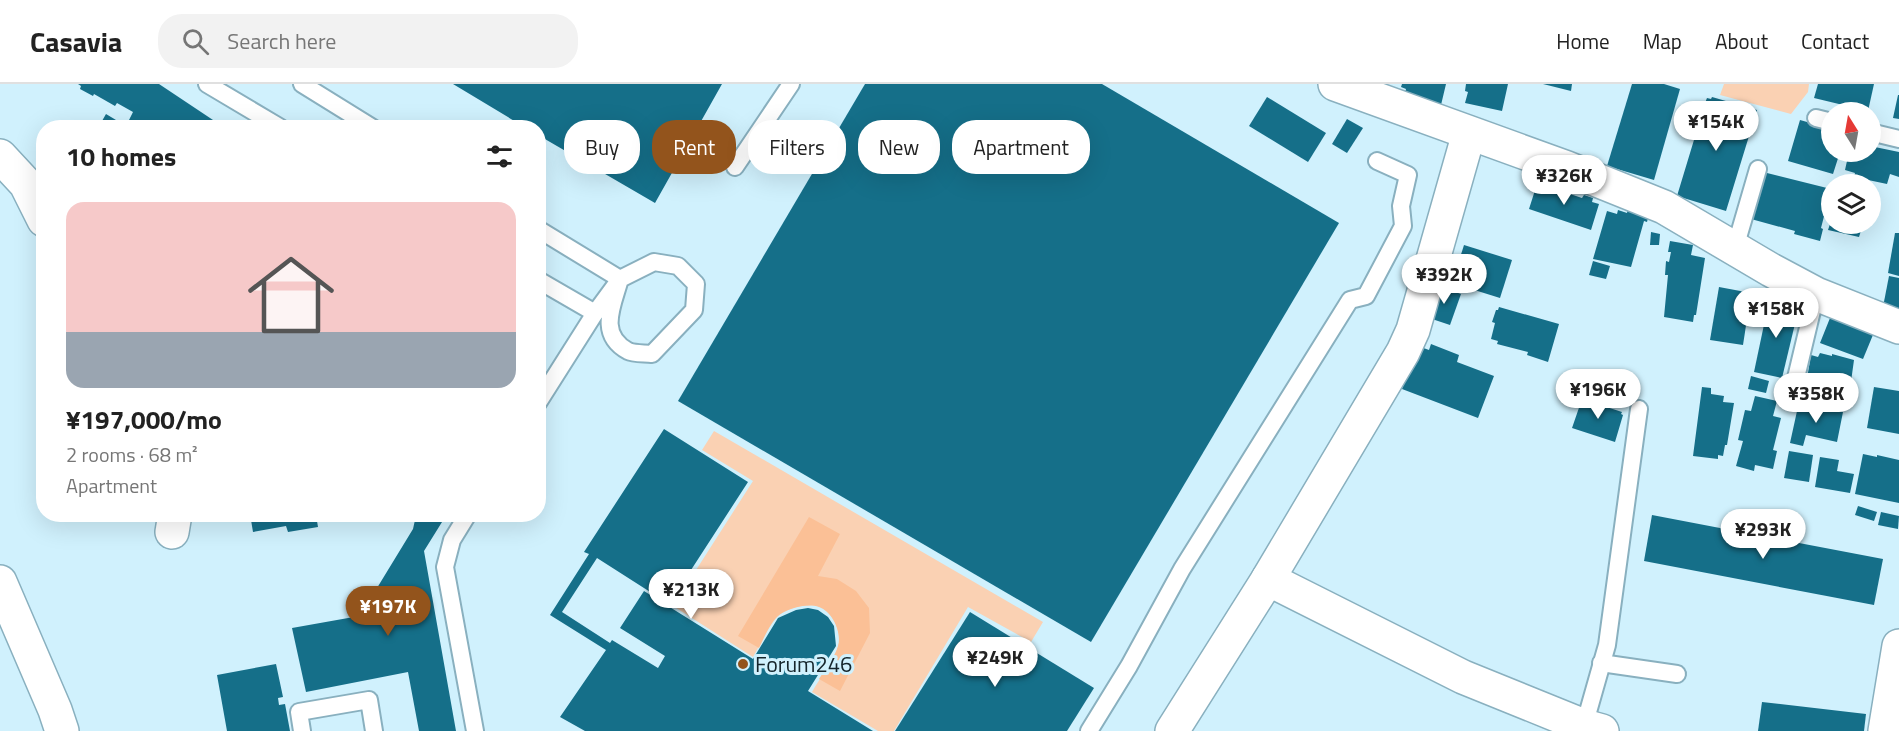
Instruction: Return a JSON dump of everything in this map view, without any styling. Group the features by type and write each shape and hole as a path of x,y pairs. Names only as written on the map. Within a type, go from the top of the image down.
{"street":[{"path":"1335,84 1567,168 1664,207 1816,294 1899,327"},
{"path":"1172,731 1268,579 1403,352 1413,330 1469,133"},
{"path":"0,156 26,184 36,204"},
{"path":"1268,579 1463,677 1593,729"},
{"path":"0,582 62,731"},
{"path":"1885,731 1899,646"}],"lane":[{"path":"207,84 268,120"},
{"path":"302,84 360,120"},
{"path":"736,165 791,84"},
{"path":"1881,135 1899,139"},
{"path":"1089,731 1129,666 1182,568 1350,300 1366,296 1403,225 1401,206 1408,175 1377,160"},
{"path":"1735,248 1758,169"},
{"path":"546,234 620,279"},
{"path":"546,391 620,279 654,262 678,266 696,284 694,310 652,354 629,352 614,339 608,323 620,279"},
{"path":"546,285 596,314"},
{"path":"1795,382 1816,294"},
{"path":"1593,729 1602,663 1607,645 1639,409"},
{"path":"463,522 452,540 445,567 475,731"},
{"path":"1602,663 1677,674"},
{"path":"302,731 299,712 369,700 374,731"}],"shaded area":[{"path":"1724,84 1809,84 1808,92 1791,114 1720,95"},
{"path":"714,431 1043,622 1031,642 968,607 894,731 878,731 812,692 833,658 839,642 836,624 821,607 804,606 781,614 770,626 753,657 673,606 753,481 702,450"},
{"path":"809,517 840,534 818,576 837,579 856,591 869,608 870,633 840,691 819,679 835,654 839,635 832,618 819,607 803,606 782,613 772,623 759,648 738,636"}],"building":[{"path":"78,84 159,84 213,120 129,120 133,112 117,103 115,106 94,94 93,96 80,89 81,86"},
{"path":"453,84 722,84 702,120 652,120 652,174 671,174 655,203 605,174 640,174 640,120 564,120 564,150 546,140 546,120 513,120"},
{"path":"865,84 1102,84 1339,223 1091,642 678,401 812,174 846,174 846,120 844,120"},
{"path":"1402,84 1446,84 1441,105 1404,97 1406,89 1401,87"},
{"path":"1466,84 1508,84 1502,111 1465,103 1468,92 1465,91"},
{"path":"1543,84 1572,84 1571,91"},
{"path":"1632,84 1664,84 1680,89 1654,180 1607,166"},
{"path":"1818,84 1874,84 1870,102 1831,102 1814,98"},
{"path":"1899,95 1899,119 1893,118"},
{"path":"1267,97 1326,133 1308,162 1249,126"},
{"path":"1712,97 1757,110 1726,211 1677,196 1697,130 1691,128 1699,102 1705,103 1707,98"},
{"path":"106,114 116,120 103,120"},
{"path":"1347,119 1363,128 1347,153 1332,144"},
{"path":"1800,120 1821,126 1821,162 1837,162 1833,174 1788,161"},
{"path":"1881,148 1899,152 1899,177 1890,174 1887,184 1881,183 1881,174 1855,174 1845,170 1847,162 1881,162"},
{"path":"1763,172 1821,186 1820,241 1794,234 1795,231 1751,219"},
{"path":"1547,183 1556,186 1555,189 1582,198 1584,195 1593,198 1592,202 1599,204 1591,230 1529,209 1537,184 1545,187"},
{"path":"1629,204 1650,210 1647,222 1644,221 1631,267 1593,259 1607,211 1617,214 1618,210 1627,213"},
{"path":"1651,232 1660,234 1659,245 1650,245"},
{"path":"1895,233 1899,233 1899,276 1888,273"},
{"path":"1670,241 1693,245 1691,255 1705,258 1693,322 1664,317 1668,275 1665,275 1666,261 1669,262"},
{"path":"1464,245 1512,260 1500,298 1452,283"},
{"path":"1593,261 1610,266 1606,279 1589,275"},
{"path":"1889,276 1899,278 1899,315 1882,312"},
{"path":"1435,285 1461,294 1450,325 1429,318"},
{"path":"1719,287 1751,293 1743,345 1710,340"},
{"path":"1769,301 1799,307 1782,378 1754,372"},
{"path":"1499,307 1559,324 1548,362 1527,355 1528,352 1497,344 1498,341 1491,339 1495,323 1492,322"},
{"path":"1832,313 1875,330 1863,359 1820,343"},
{"path":"1431,344 1459,355 1457,362 1494,376 1478,418 1402,389 1418,346 1429,350"},
{"path":"1820,353 1854,360 1849,396 1805,390 1811,355 1818,357"},
{"path":"1751,376 1769,381 1766,393 1748,389"},
{"path":"1702,387 1711,388 1711,394 1724,396 1723,402 1734,403 1727,445 1725,445 1723,456 1718,455 1718,459 1693,456"},
{"path":"1874,387 1899,391 1899,434 1867,428"},
{"path":"1755,396 1777,401 1773,416 1781,418 1773,450 1777,451 1773,469 1755,465 1754,471 1736,466 1743,441 1738,440 1745,410 1751,411"},
{"path":"1582,399 1622,412 1615,442 1572,428"},
{"path":"1799,402 1843,412 1837,442 1806,435 1803,446 1790,443"},
{"name":"Forum246","path":"664,429 748,482 669,604 597,558 562,612 610,643 612,640 658,668 665,656 620,628 644,591 753,659 778,618 796,610 808,608 818,610 828,617 834,626 836,646 808,691 873,731 585,731 560,717 606,650 550,615 589,554 584,552"},
{"path":"1789,451 1813,455 1809,482 1784,478"},
{"path":"1863,454 1899,460 1899,503 1855,494"},
{"path":"1820,457 1839,460 1837,471 1854,474 1850,493 1815,487"},
{"path":"1858,506 1877,512 1874,521 1855,515"},
{"path":"1881,512 1899,516 1898,529 1878,525"},
{"path":"1652,515 1883,559 1874,605 1644,561"},
{"path":"251,522 317,522 318,527 288,532 286,526 253,532"},
{"path":"415,522 442,522 424,551 456,731 419,731 408,672 306,692 292,628 365,615 380,607 377,588 413,529"},
{"path":"970,612 1094,688 1067,731 895,731"},
{"path":"276,664 283,697 278,698 279,705 285,704 290,731 227,731 217,675"},
{"path":"1762,702 1866,714 1864,731 1758,731"}],"place":[{"name":"Forum246","path":"743,664"}]}
